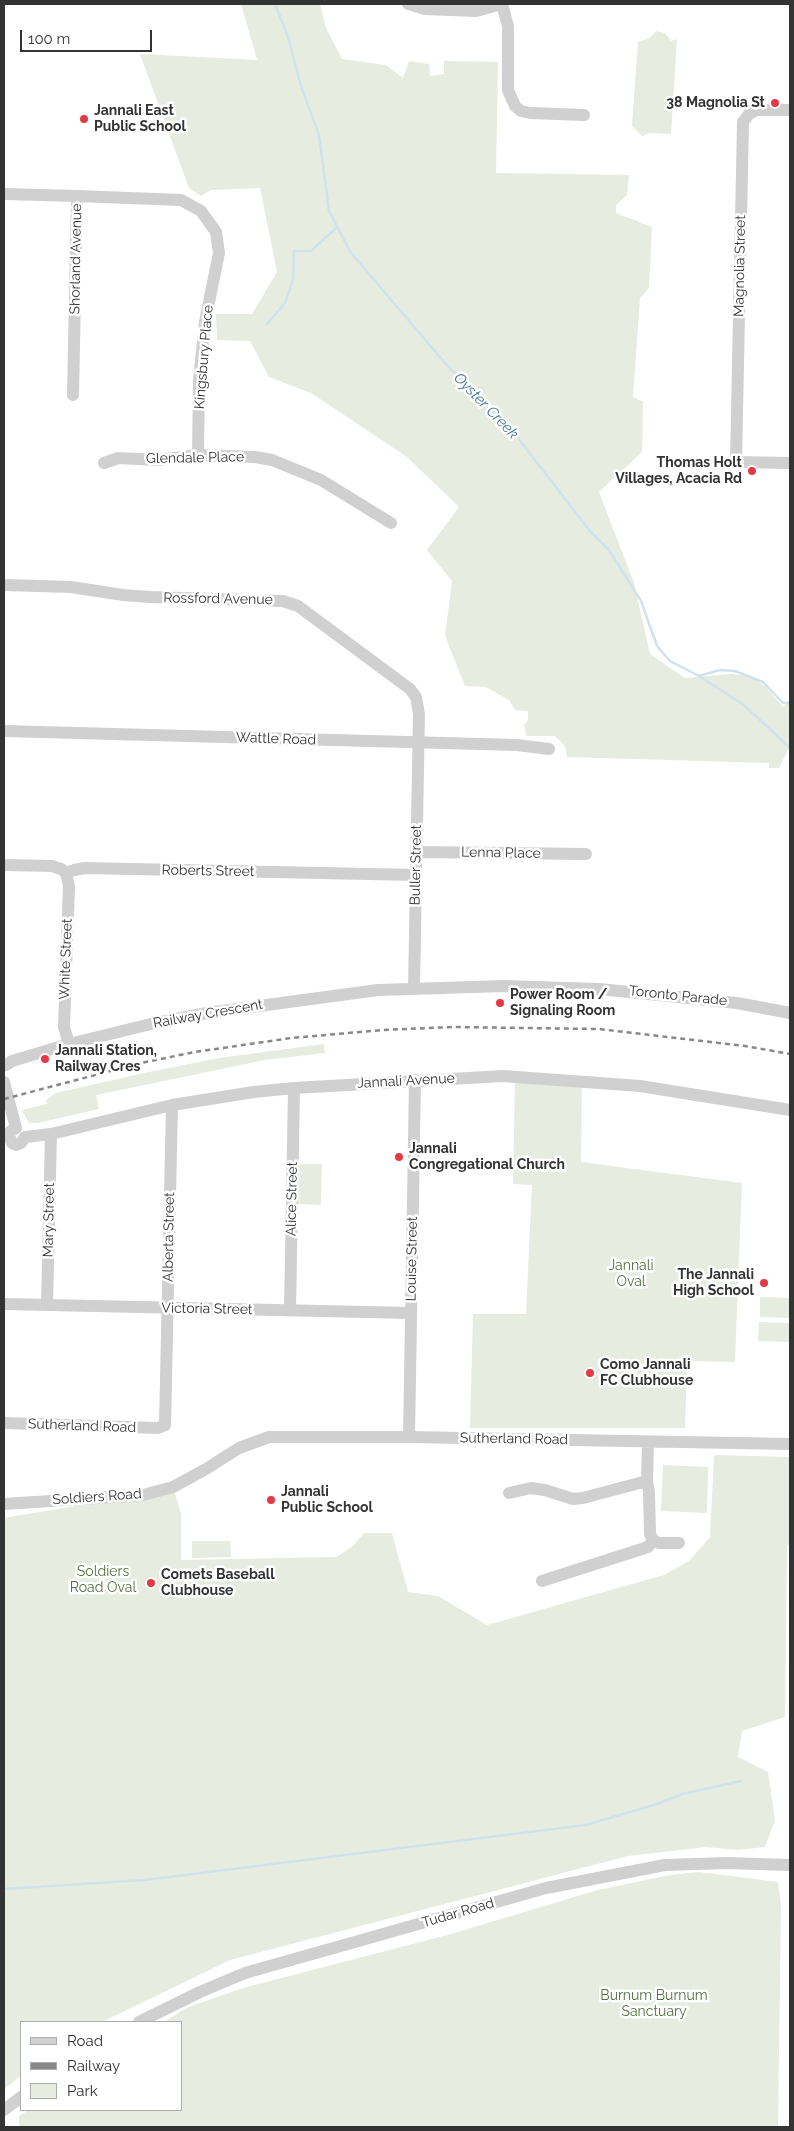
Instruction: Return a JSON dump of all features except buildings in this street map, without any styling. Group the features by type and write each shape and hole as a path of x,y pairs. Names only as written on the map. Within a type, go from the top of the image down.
{"street":[{"path":"406,4 425,9 476,10 486,10 502,4 508,26 508,90 515,106 521,111 530,114 584,115"},
{"name":"Magnolia Street","path":"790,110 757,110 749,114 743,122 736,462 790,463"},
{"name":"Shorland Avenue","path":"4,194 77,196 73,395"},
{"name":"Kingsbury Place","path":"77,196 181,200 201,211 216,232 219,253 205,322 199,380 198,455"},
{"name":"Glendale Place","path":"104,463 118,458 158,460 198,455 255,457 281,462 321,480 391,523"},
{"name":"Rossford Avenue","path":"4,585 71,587 150,597 283,601 298,606 410,689 418,705 418,742"},
{"name":"Wattle Road","path":"4,731 517,745 549,749"},
{"name":"Buller Street","path":"414,988 418,742"},
{"name":"Lenna Place","path":"416,852 586,854"},
{"name":"Roberts Street","path":"4,865 52,866 66,873 86,868 415,875"},
{"name":"White Street","path":"66,873 69,886 64,1027 69,1044"},
{"name":"Toronto Parade","path":"414,988 505,986 599,989 738,1003 790,1013"},
{"name":"Railway Crescent","path":"5,1066 12,1061 69,1044 123,1030 207,1013 346,993 414,988"},
{"name":"Jannali Avenue","path":"7,1143 19,1144 23,1142 20,1133 50,1134 172,1105 294,1088 503,1076 640,1086 790,1110"},
{"name":"Louise Street","path":"409,1437 415,1080"},
{"path":"4,1082 20,1133"},
{"name":"Alice Street","path":"290,1310 294,1088"},
{"name":"Alberta Street","path":"160,1428 166,1420 172,1105"},
{"name":"Mary Street","path":"47,1305 50,1134"},
{"name":"Victoria Street","path":"4,1304 411,1314"},
{"name":"Sutherland Road","path":"4,1423 160,1428"},
{"name":"Sutherland Road","path":"239,1448 269,1437 409,1437 790,1444"},
{"path":"648,1442 649,1525 653,1540 659,1543 679,1543"},
{"name":"Soldiers Road","path":"4,1504 144,1495 173,1487 239,1448"},
{"path":"509,1493 531,1488 545,1490 573,1499 583,1498 647,1480"},
{"path":"542,1580 648,1547 653,1540"},
{"name":"Tudar Road","path":"141,2021 200,1992 245,1974 546,1888 665,1866 726,1863 790,1865"},
{"path":"4,2110 20,2098"}],"green space":[{"path":"241,4 320,4 326,28 342,59 386,65 403,78 409,61 429,64 430,76 444,74 444,61 498,62 496,173 629,175 627,195 616,205 616,213 652,227 649,288 640,298 633,397 643,402 642,452 599,492 634,583 650,654 685,678 731,674 750,676 765,686 783,707 790,699 790,746 779,768 769,768 769,763 567,757 565,746 555,736 526,736 524,725 528,720 528,711 515,710 510,701 486,687 465,686 445,636 452,581 427,550 459,507 407,457 311,393 269,377 250,341 217,340 216,314 252,314 277,272 260,188 211,190 201,196 189,188 140,54 257,60"},
{"path":"656,31 665,33 671,41 677,39 671,134 649,133 642,136 632,126 638,42 649,38"},
{"path":"324,1044 325,1053 265,1060 96,1095 99,1109 38,1123 29,1123 22,1110 47,1104 46,1100 56,1093 144,1073 219,1058"},
{"name":"Jannali Oval","path":"515,1077 582,1082 581,1162 742,1183 735,1362 687,1361 685,1428 470,1428 473,1314 526,1314 532,1185 513,1184"},
{"path":"299,1164 322,1164 321,1205 298,1204"},
{"path":"760,1297 790,1298 790,1318 760,1317"},
{"path":"759,1322 790,1323 790,1342 758,1341"},
{"name":"Soldiers Road Oval","path":"714,1455 790,1457 790,1544 787,1546 785,1717 742,1731 738,1757 768,1772 775,1820 765,1847 738,1850 706,1847 628,1856 230,1960 104,2021 20,2021 20,2077 4,2089 4,1518 142,1495 173,1487 181,1513 181,1560 336,1557 352,1547 364,1533 392,1533 408,1592 438,1596 487,1625 664,1575 689,1561 710,1537"},
{"path":"663,1465 708,1467 707,1513 661,1511"},
{"path":"192,1541 230,1541 231,1557 192,1558"},
{"name":"Burnum Burnum Sanctuary","path":"699,1872 778,1882 781,1906 778,2127 19,2127 19,2116 27,2111 182,2111 182,2021 166,2021 186,2008 243,1988 451,1934 598,1890 670,1875"}],"waterway":[{"name":"Oyster Creek","path":"275,4 288,37 301,86 319,135 329,211 351,253 445,363 514,433 590,531 609,550 641,601 657,646 670,661 699,676 744,705 790,748"},
{"path":"267,324 285,303 293,280 294,251 311,251 337,227"},
{"path":"699,676 720,670 735,671 763,682 783,703 790,703"},
{"path":"4,1889 145,1880 586,1825 657,1804 682,1794 741,1781"}],"railway":[{"path":"4,1099 141,1063 195,1052 291,1038 383,1030 452,1027 599,1029 745,1046 790,1054"}],"place":[{"name":"38 Magnolia St","path":"775,103"},
{"name":"Jannali East Public School","path":"84,119"},
{"name":"Thomas Holt Villages, Acacia Rd","path":"752,471"},
{"name":"Power Room / Signaling Room","path":"500,1003"},
{"name":"Jannali Station, Railway Cres","path":"45,1059"},
{"name":"Jannali Congregational Church","path":"399,1157"},
{"name":"The Jannali High School","path":"764,1283"},
{"name":"Como Jannali FC Clubhouse","path":"590,1373"},
{"name":"Jannali Public School","path":"271,1500"},
{"name":"Comets Baseball Clubhouse","path":"151,1583"}]}
